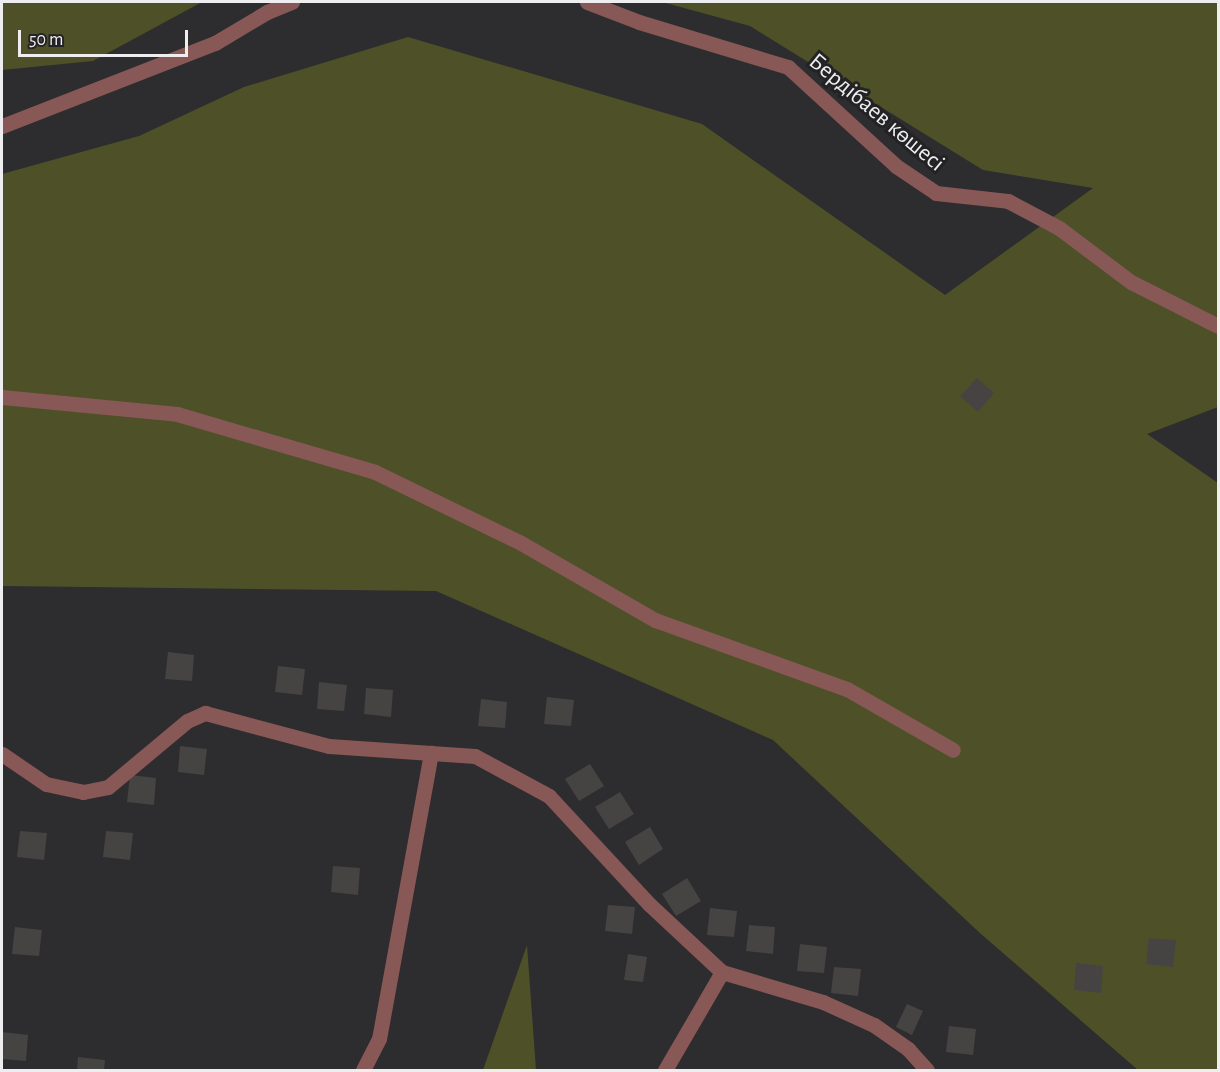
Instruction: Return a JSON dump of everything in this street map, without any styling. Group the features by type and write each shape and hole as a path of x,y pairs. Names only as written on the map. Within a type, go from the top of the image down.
{"street":[{"path":"2,126 215,43 267,12 292,2"},
{"name":"Бердібаев көшесі","path":"587,2 639,22 788,68 896,166 936,194 1008,201 1059,228 1131,282 1218,326"},
{"path":"2,397 177,414 375,472 521,543 655,620 847,688 953,750"},
{"path":"2,754 46,784 83,792 108,787 187,721 205,713 329,746 475,756 549,796 649,904 722,972 823,1002 874,1025 908,1049 927,1071"},
{"path":"363,1071 379,1039 431,753"},
{"path":"665,1071 722,972"}],"green space":[{"path":"2,2 202,2 93,61 2,70"},
{"path":"662,2 1218,2 1218,407 1147,434 1218,483 1218,1070 1138,1070 981,934 773,740 436,591 2,586 2,174 139,136 244,87 408,37 702,124 945,295 1093,188 983,170 750,26"},
{"path":"527,945 536,1070 483,1070"}],"building":[{"path":"977,378 994,393 978,412 960,396"},
{"path":"168,652 194,655 192,681 165,679"},
{"path":"278,666 305,669 302,695 275,692"},
{"path":"319,682 347,685 344,711 317,709"},
{"path":"366,688 393,690 391,717 364,714"},
{"path":"547,697 574,700 571,726 544,724"},
{"path":"481,699 507,702 505,728 478,726"},
{"path":"180,746 207,749 204,775 178,772"},
{"path":"590,764 604,786 579,801 565,779"},
{"path":"130,775 156,778 154,805 127,802"},
{"path":"620,792 634,814 609,829 595,807"},
{"path":"650,827 663,849 639,865 625,842"},
{"path":"20,831 47,833 44,860 17,857"},
{"path":"106,831 133,833 130,860 103,857"},
{"path":"333,866 360,868 358,895 331,892"},
{"path":"687,878 701,901 676,916 662,894"},
{"path":"608,905 635,907 632,934 605,931"},
{"path":"710,908 737,911 734,937 707,935"},
{"path":"749,925 775,927 773,954 746,951"},
{"path":"15,927 42,930 39,956 12,954"},
{"path":"1149,938 1176,940 1173,967 1146,964"},
{"path":"800,944 827,947 824,973 797,971"},
{"path":"628,954 647,957 643,982 624,980"},
{"path":"1076,963 1103,966 1101,993 1074,990"},
{"path":"834,967 861,969 858,996 831,993"},
{"path":"907,1004 923,1011 912,1035 896,1027"},
{"path":"949,1026 976,1029 973,1055 946,1052"},
{"path":"2,1032 28,1035 26,1061 2,1059"},
{"path":"78,1057 105,1060 104,1070 77,1070"}]}
